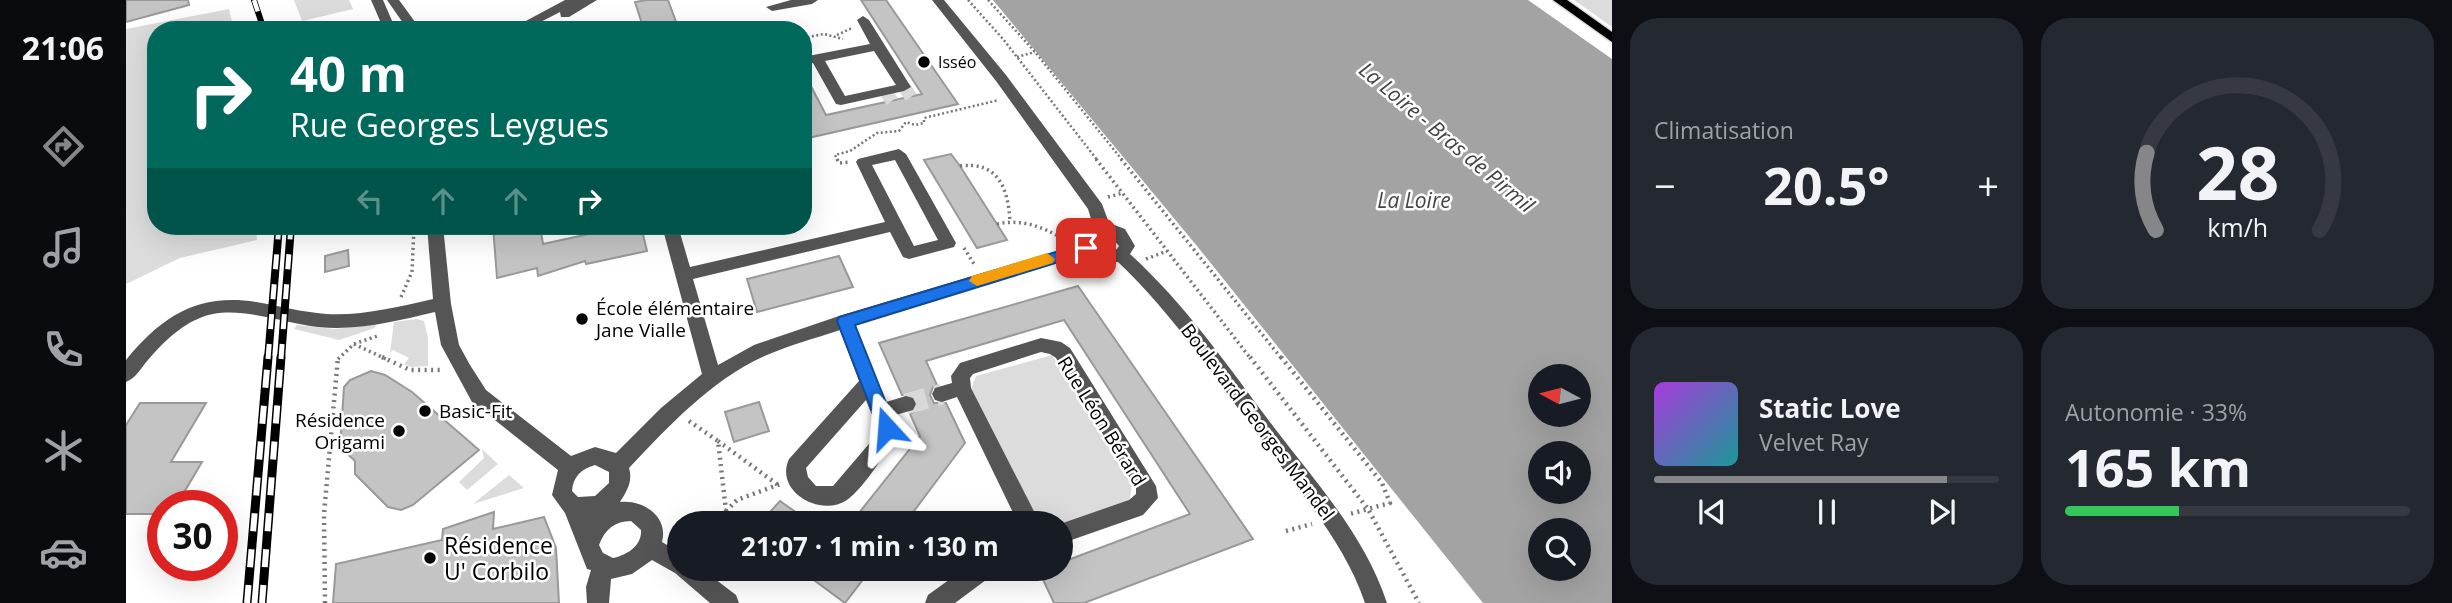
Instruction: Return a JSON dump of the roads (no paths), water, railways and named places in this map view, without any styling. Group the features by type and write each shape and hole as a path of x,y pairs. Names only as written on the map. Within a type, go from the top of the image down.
{"main road":[{"path":"1559,0 1612,38"}],"street":[{"path":"377,0 386,21"},
{"path":"393,0 408,21"},
{"path":"533,21 574,0"},
{"path":"551,21 592,0"},
{"path":"772,7 812,0"},
{"path":"938,0 1096,208 1102,227"},
{"path":"812,62 841,100 904,87 863,20"},
{"path":"812,59 878,46"},
{"path":"899,154 948,243 909,253 895,225 863,162 899,154"},
{"path":"683,275 895,225"},
{"path":"1102,227 1122,235 1126,246 1121,255 1103,258 1086,248 1083,243 1085,233 1102,227"},
{"path":"436,235 442,303 450,345 463,370 480,396 570,468"},
{"path":"672,235 712,377"},
{"path":"573,507 583,509 604,504 618,476 668,414 712,377 760,350 845,321 1086,248"},
{"name":"Boulevard Georges Mandel","path":"1121,255 1163,294 1331,519 1363,569 1376,603"},
{"path":"126,374 163,332 189,315 205,309 231,306 335,321 369,319 442,303"},
{"path":"845,321 883,411 887,428 883,442 840,493 831,498 817,497 799,485 787,482 796,465 870,382"},
{"name":"Rue Léon Bérard","path":"962,388 960,376 967,368 1041,345 1055,347 1063,353 1146,486 1146,498 1136,508 1073,530"},
{"path":"942,394 962,388 1023,511"},
{"path":"883,411 906,404"},
{"path":"605,457 618,476 635,511 650,524 652,533 649,546 635,563 625,568 603,567 595,561 573,507 562,495 563,478 570,468 584,459 605,457"},
{"path":"589,544 596,526 603,518 624,510 635,511"},
{"path":"649,546 667,557"},
{"path":"597,603 597,587 603,567"},
{"path":"700,581 728,603"},
{"path":"936,603 966,581"}],"water":[{"name":"La Loire","path":"993,0 1528,0 1612,59 1612,603 1483,603 1197,246"}],"tunnel":[{"path":"904,87 911,97"},
{"path":"885,91 892,101"},
{"path":"906,404 942,394"}],"railway":[{"path":"254,0 261,21"},
{"path":"268,359 278,235"},
{"path":"281,359 290,235"},
{"path":"247,603 268,357"},
{"path":"262,603 281,357"}],"place":[{"name":"Isséo","path":"924,62"},
{"name":"École élémentaire Jane Vialle","path":"582,319"},
{"name":"Basic-Fit","path":"425,411"},
{"name":"Résidence Origami","path":"399,431"},
{"name":"Résidence U' Corbilo","path":"430,558"}],"water label":[{"name":"La Loire - Bras de Pirmil","path":"1447,137"}]}
